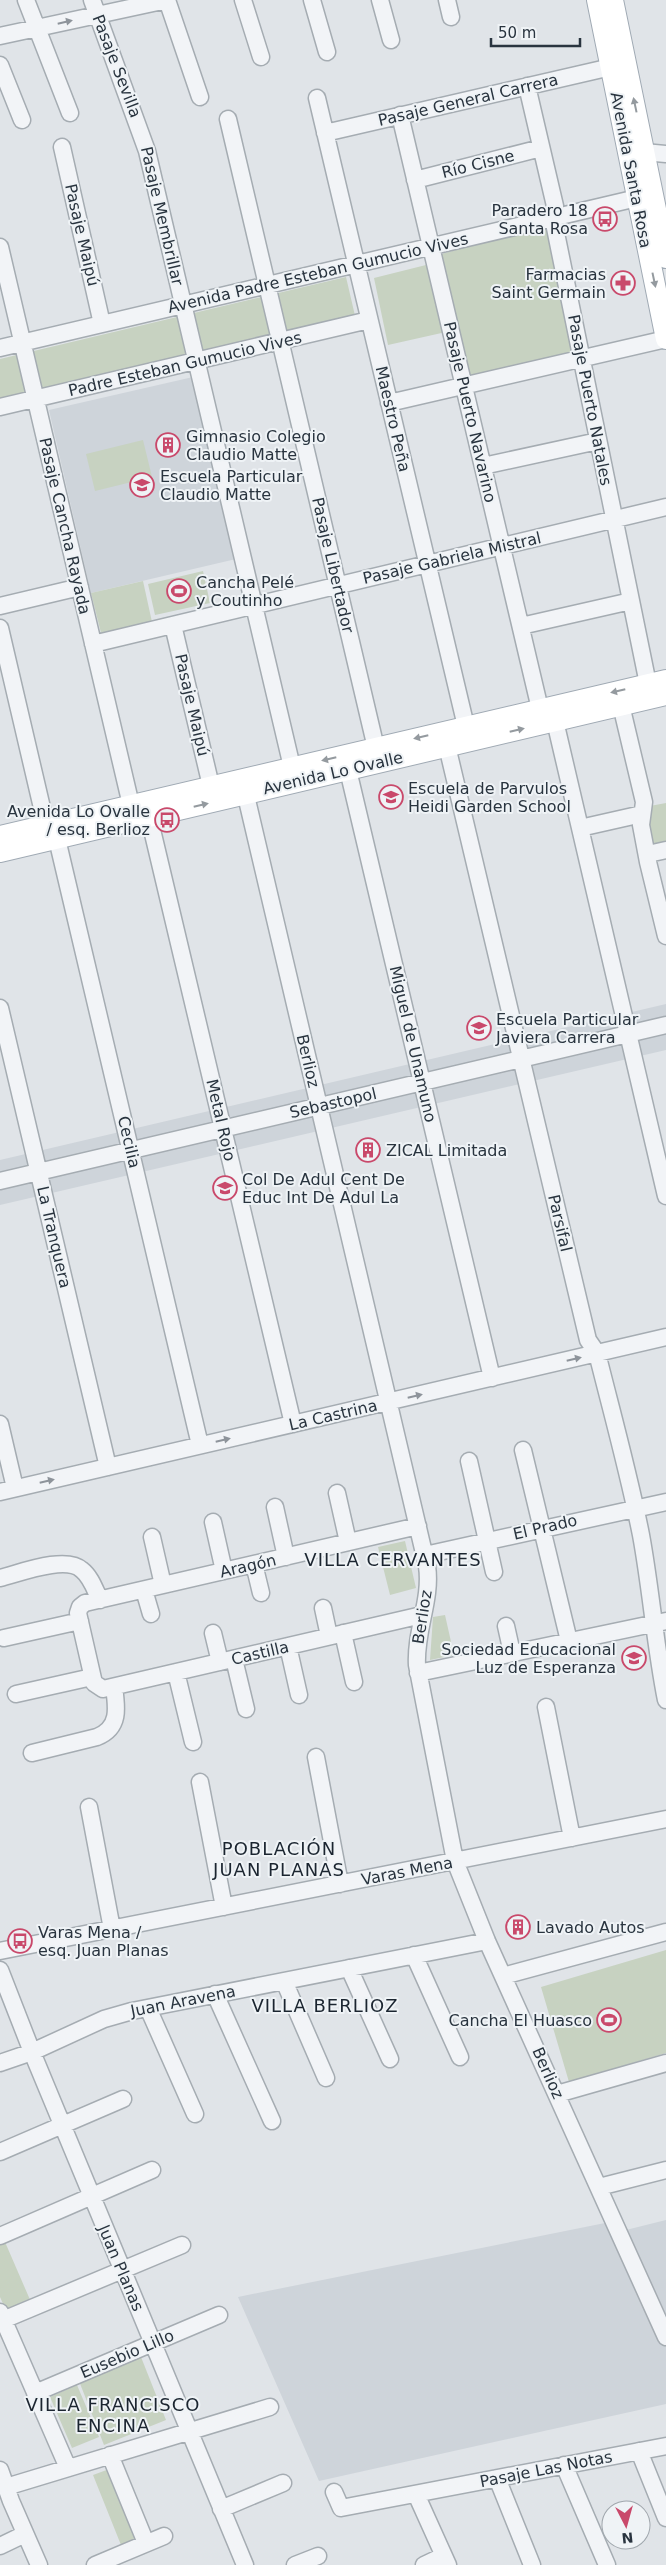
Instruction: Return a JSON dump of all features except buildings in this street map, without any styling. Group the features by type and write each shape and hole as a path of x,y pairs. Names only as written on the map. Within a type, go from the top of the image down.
{"main road":[{"name":"Avenida Santa Rosa","path":"597,0 666,339"},
{"name":"Avenida Santa Rosa","path":"613,0 666,258"},
{"name":"Avenida Lo Ovalle","path":"0,836 52,832 149,817 244,786 292,767 376,748 467,734 548,715 657,682"},
{"name":"Avenida Lo Ovalle","path":"548,715 621,705 666,694"},
{"name":"Avenida Lo Ovalle","path":"0,852 131,805 211,786 244,786 348,770 447,746 467,734"}],"street":[{"path":"26,0 70,113"},
{"path":"0,36 37,28 95,8 167,0 200,97"},
{"path":"243,0 261,57"},
{"path":"312,0 327,52"},
{"path":"380,0 391,40"},
{"path":"447,0 451,17"},
{"name":"Pasaje Sevilla","path":"95,8 142,132"},
{"path":"0,65 22,120"},
{"name":"Pasaje General Carrera","path":"325,133 610,66"},
{"name":"Pasaje Puerto Natales","path":"527,86 554,206 554,217 581,358 631,601 657,682"},
{"name":"Maestro Peña","path":"317,98 467,734"},
{"name":"Pasaje Puerto Navarino","path":"400,115 521,626 580,828 666,1196"},
{"name":"Pasaje Libertador","path":"228,119 376,748"},
{"name":"Pasaje Membrillar","path":"142,132 292,767"},
{"name":"Pasaje Maipú","path":"62,147 102,324"},
{"name":"Río Cisne","path":"415,180 541,148"},
{"path":"637,198 644,152 666,154"},
{"name":"Avenida Padre Esteban Gumucio Vives","path":"0,348 637,198"},
{"name":"Pasaje Cancha Rayada","path":"0,247 131,805"},
{"name":"Padre Esteban Gumucio Vives","path":"0,407 369,320"},
{"path":"389,403 666,339"},
{"path":"483,466 598,441"},
{"name":"Pasaje Gabriela Mistral","path":"93,644 666,507"},
{"path":"0,606 80,587"},
{"path":"521,626 631,601"},
{"name":"Pasaje Maipú","path":"173,625 211,786"},
{"name":"Cecilia","path":"0,628 131,1151 200,1445"},
{"path":"621,705 644,802 641,825 666,936"},
{"name":"Parsifal","path":"447,746 588,1340 597,1353 635,1508 659,1623 666,1700"},
{"name":"Miguel de Unamuno","path":"348,770 492,1378"},
{"name":"Berlioz","path":"244,786 425,1555 428,1578 417,1648 418,1673 455,1861 487,1941 558,2094 666,2337"},
{"path":"580,828 642,814"},
{"name":"Metal Rojo","path":"149,817 293,1424"},
{"path":"648,854 666,850"},
{"name":"La Tranquera","path":"0,1008 108,1467"},
{"name":"Sebastopol","path":"0,1181 666,1025"},
{"name":"La Castrina","path":"8,1490 666,1337"},
{"path":"0,1424 8,1490"},
{"path":"524,1450 569,1641"},
{"path":"469,1461 494,1572"},
{"path":"337,1493 348,1542"},
{"name":"El Prado","path":"425,1555 666,1502"},
{"path":"275,1507 286,1557"},
{"path":"212,1522 224,1571"},
{"name":"Aragón","path":"4,1638 80,1614 85,1603 418,1526"},
{"path":"152,1537 164,1585"},
{"path":"0,1578 57,1564 72,1564 86,1574 100,1600"},
{"path":"254,1564 261,1593"},
{"path":"144,1590 150,1614"},
{"path":"322,1608 336,1635 354,1682"},
{"path":"80,1614 95,1682"},
{"name":"Castilla","path":"16,1694 95,1682 103,1689 114,1687 422,1615"},
{"path":"418,1673 659,1623"},
{"path":"506,1626 512,1653"},
{"path":"213,1634 227,1660 246,1709"},
{"path":"288,1646 299,1695"},
{"path":"176,1672 193,1742"},
{"path":"32,1753 97,1737 106,1733 113,1726 116,1715 114,1687"},
{"path":"546,1707 572,1838"},
{"path":"316,1757 340,1884"},
{"path":"200,1782 224,1907"},
{"path":"89,1807 112,1929"},
{"name":"Varas Mena","path":"0,1952 666,1820"},
{"path":"503,1976 666,1932"},
{"name":"Juan Aravena","path":"0,2063 32,2052 112,2016 487,1941"},
{"path":"414,1955 460,2057"},
{"path":"349,1968 390,2059"},
{"name":"Juan Planas","path":"0,1970 62,2125 245,2565"},
{"path":"284,1981 326,2078"},
{"path":"215,1994 272,2121"},
{"path":"148,2008 195,2114"},
{"path":"558,2094 666,2063"},
{"path":"0,2152 123,2099"},
{"path":"0,2236 152,2170"},
{"path":"600,2187 666,2170"},
{"path":"68,2468 2,2316 182,2245"},
{"name":"Eusebio Lillo","path":"35,2393 219,2315"},
{"path":"6,2488 270,2407"},
{"name":"Pasaje Las Notas","path":"334,2492 341,2508 666,2446"},
{"path":"639,2451 666,2518"},
{"path":"110,2455 146,2543"},
{"path":"564,2465 607,2565"},
{"path":"0,2470 39,2565"},
{"path":"497,2478 532,2565"},
{"path":"221,2508 283,2483"},
{"path":"421,2493 446,2561 424,2565"},
{"path":"0,2546 25,2534"},
{"path":"95,2565 164,2536"},
{"path":"295,2565 318,2556"}],"shaded area":[{"name":"Escuela Particular Claudio Matte","path":"193,377 236,559 91,593 49,410"},
{"path":"666,1004 666,1050 0,1205 0,1160"},
{"path":"666,2220 666,2404 319,2481 238,2297 605,2223 610,2234"}],"green space":[{"path":"545,225 552,230 577,353 469,381 438,255"},
{"path":"430,264 446,332 388,345 374,278"},
{"path":"346,277 356,320 0,405 0,359"},
{"path":"143,440 152,477 95,491 86,454"},
{"name":"Cancha Pelé y Coutinho","path":"203,571 210,603 155,615 148,584"},
{"path":"143,581 152,622 101,633 91,593"},
{"path":"666,803 666,848 651,851 646,822 650,806"},
{"path":"405,1541 416,1588 390,1595 378,1547"},
{"path":"445,1615 454,1655 430,1660 433,1617"},
{"name":"Cancha El Huasco","path":"666,1950 666,2053 569,2082 541,1987"},
{"path":"5,2242 31,2302 7,2313 0,2297 0,2244"},
{"path":"141,2357 166,2420 104,2445 79,2381"},
{"path":"77,2385 99,2437 72,2448 50,2397"},
{"path":"112,2468 139,2538 121,2545 93,2475"}],"place":[{"name":"Paradero 18 Santa Rosa","path":"605,219"},
{"name":"Farmacias Saint Germain","path":"623,283"},
{"name":"Gimnasio Colegio Claudio Matte","path":"168,445"},
{"name":"Escuela Particular Claudio Matte","path":"142,485"},
{"name":"Cancha Pelé y Coutinho","path":"179,591"},
{"name":"Escuela de Parvulos Heidi Garden School","path":"391,797"},
{"name":"Avenida Lo Ovalle / esq. Berlioz","path":"167,820"},
{"name":"Escuela Particular Javiera Carrera","path":"479,1028"},
{"name":"ZICAL Limitada","path":"368,1150"},
{"name":"Col De Adul Cent De Educ Int De Adul La","path":"225,1188"},
{"name":"Sociedad Educacional Luz de Esperanza","path":"634,1658"},
{"name":"Lavado Autos","path":"518,1927"},
{"name":"Varas Mena / esq. Juan Planas","path":"20,1941"},
{"name":"Cancha El Huasco","path":"609,2020"}],"district":[{"name":"VILLA CERVANTES","path":"393,1559"},
{"name":"POBLACIÓN JUAN PLANAS","path":"279,1858"},
{"name":"VILLA BERLIOZ","path":"325,2005"},
{"name":"VILLA FRANCISCO ENCINA","path":"113,2414"}]}
